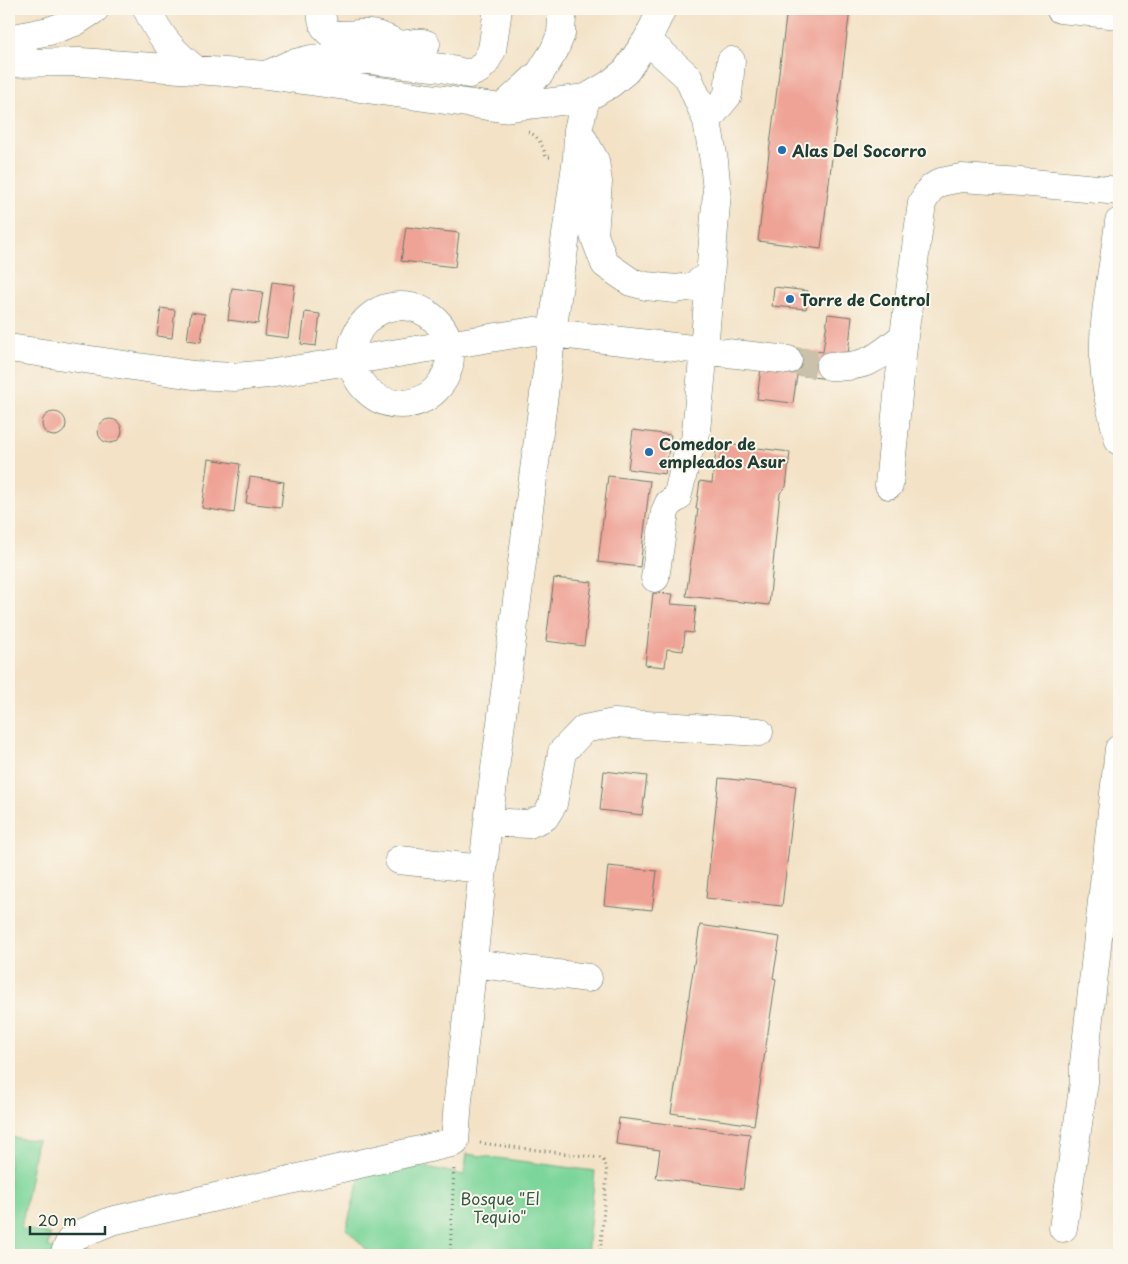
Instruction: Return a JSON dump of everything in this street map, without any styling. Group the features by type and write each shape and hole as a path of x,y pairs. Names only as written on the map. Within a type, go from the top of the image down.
{"street":[{"path":"9,39 49,31 75,22 96,9"},
{"path":"147,9 154,25 164,40 178,56 196,70"},
{"path":"321,9 321,19 324,28 331,33 339,35 370,34 400,44 422,42 426,44"},
{"path":"267,75 291,64 311,59 335,58 442,68 468,74 478,70 485,63 492,50 498,9"},
{"path":"502,108 540,73 554,52 561,34 564,9"},
{"path":"9,63 81,62 267,75 502,108 586,98 610,84 626,71 647,40 662,9"},
{"path":"1060,9 1119,15"},
{"path":"647,40 688,77 707,121 714,161 716,192 695,441 688,452 677,498 669,504 665,512 655,578"},
{"path":"707,121 728,95 731,61"},
{"path":"64,1255 74,1236 111,1221 455,1142 488,822 552,333 577,158 578,130 586,98"},
{"path":"578,130 595,161 598,182 594,235 605,264 631,282 646,286 676,289 694,286 710,274"},
{"path":"889,485 904,336 922,203 930,190 941,182 961,178 1119,191"},
{"path":"1119,222 1105,323 1104,361 1107,395 1119,441"},
{"path":"393,306 412,307 430,314 443,328 450,344 450,363 444,379 433,392 418,401 401,404 384,402 370,393 358,380 352,360 353,345 361,327 374,314 393,306"},
{"path":"9,348 193,376 235,377 268,374 534,331 788,360"},
{"path":"830,366 858,365 874,359 904,336"},
{"path":"488,822 529,824 545,817 553,804 562,752 584,730 614,723 759,732"},
{"path":"1063,1228 1084,1082 1084,1063 1119,749"},
{"path":"399,860 483,870"},
{"path":"473,964 588,978"}],"path":[{"path":"521,130 535,135 543,146 546,157"},
{"path":"450,1255 455,1142 468,1141 574,1154 600,1158 605,1162 608,1173 600,1255"}],"green space":[{"path":"9,1137 37,1140 21,1229 50,1234 48,1247 112,1255 9,1255"},
{"name":"Bosque \"El Tequio\"","path":"366,1154 464,1175 467,1154 595,1171 587,1255 372,1255 346,1229"}],"building":[{"path":"787,9 850,9 821,249 758,241"},
{"path":"406,227 459,233 455,267 401,261"},
{"path":"272,282 295,285 288,338 265,335"},
{"name":"Torre de Control","path":"774,287 808,291 806,309 772,306"},
{"path":"232,288 263,292 258,324 228,320"},
{"path":"161,308 175,310 172,338 157,336"},
{"path":"191,312 205,314 201,342 187,340"},
{"path":"305,312 320,314 316,346 301,344"},
{"path":"828,314 852,317 848,355 829,379 797,375 793,403 757,399 761,368 790,348 823,352"},
{"path":"54,412 63,415 66,424 63,433 54,436 45,433 42,424 45,415"},
{"path":"110,419 119,422 122,431 119,440 110,443 101,440 98,431 101,422"},
{"name":"Comedor de empleados Asur","path":"633,430 671,435 665,474 628,469"},
{"path":"717,443 790,452 786,487 780,493 769,605 686,596 700,481 712,483"},
{"path":"209,459 240,464 234,513 202,508"},
{"path":"608,476 650,481 640,567 598,562"},
{"path":"250,477 284,482 281,507 246,503"},
{"path":"554,578 592,582 584,646 546,641"},
{"path":"653,593 673,594 671,604 696,606 693,633 685,632 683,651 667,649 665,667 645,665"},
{"path":"604,771 647,776 642,815 600,810"},
{"path":"719,778 796,786 782,906 706,898"},
{"path":"608,866 657,871 652,910 604,905"},
{"path":"700,925 780,937 773,978 776,979 754,1125 671,1113"},
{"path":"619,1118 750,1134 743,1189 656,1178 660,1150 616,1144"}],"tunnel":[{"path":"788,360 830,366"}],"place":[{"name":"Alas Del Socorro","path":"782,150"},
{"name":"Torre de Control","path":"790,299"},
{"name":"Comedor de empleados Asur","path":"649,452"}]}
